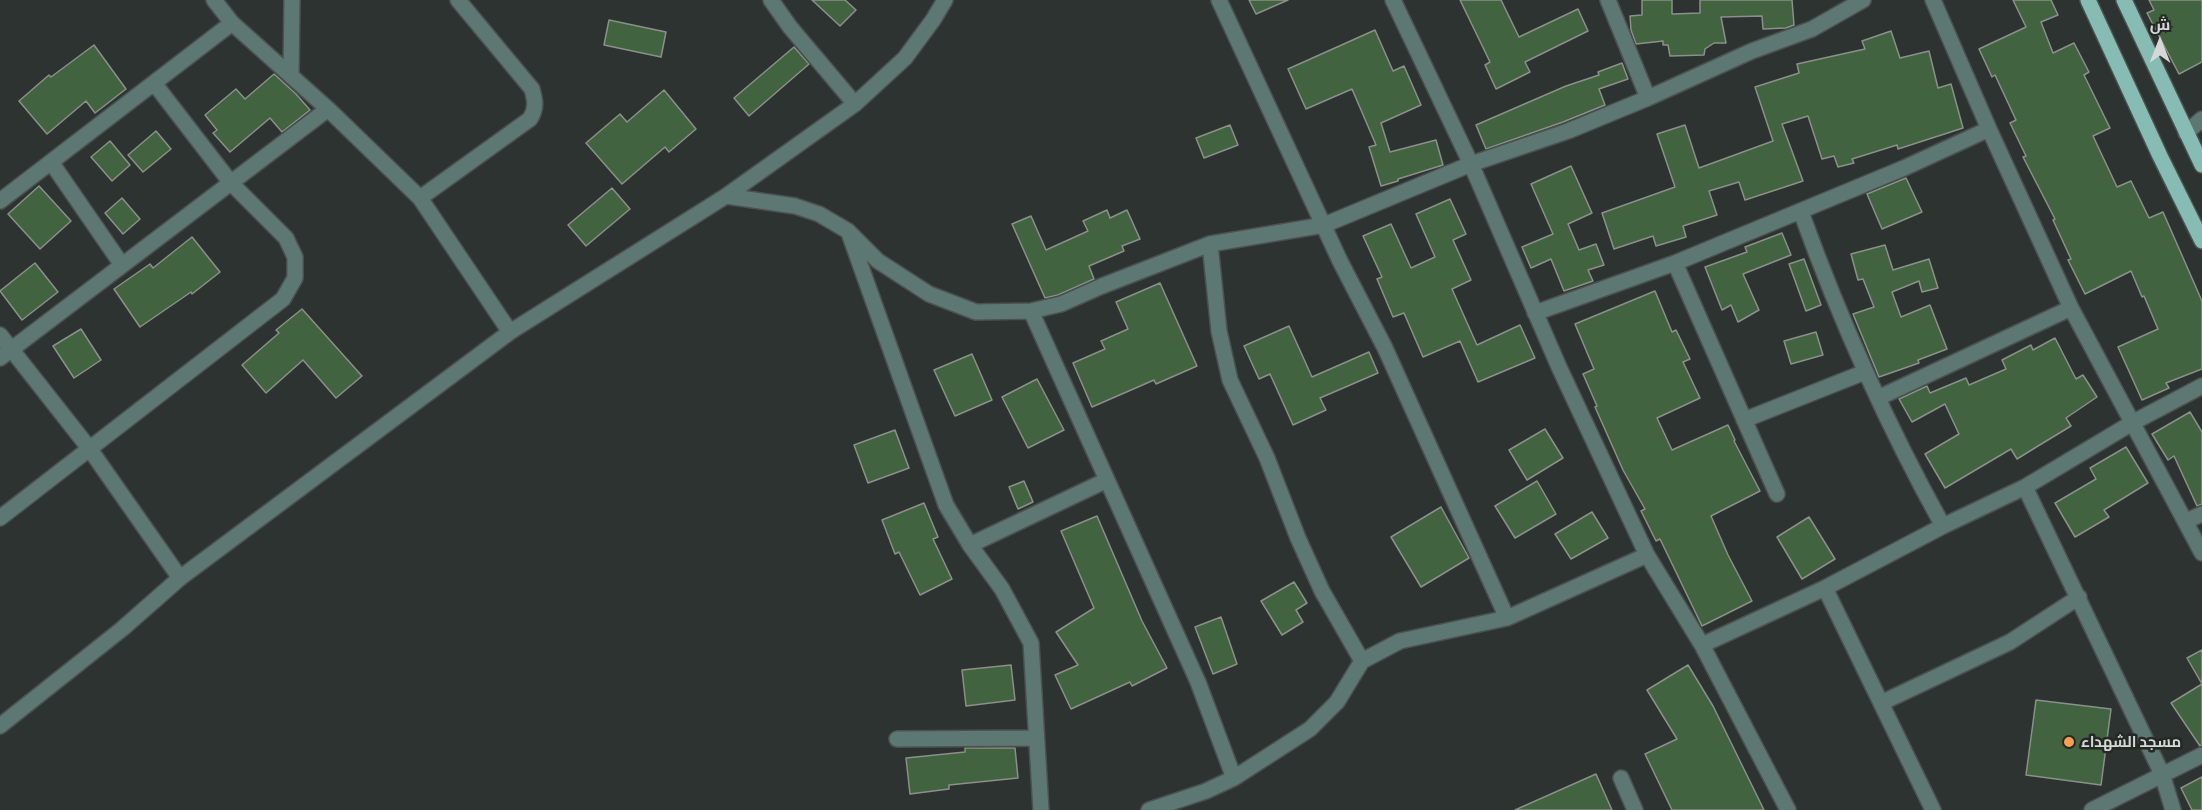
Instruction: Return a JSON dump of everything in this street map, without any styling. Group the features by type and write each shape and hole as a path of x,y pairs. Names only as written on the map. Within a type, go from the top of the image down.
{"main road":[{"path":"2088,0 2202,241"},
{"path":"2124,0 2202,165"}],"street":[{"path":"214,0 232,23 328,109 420,198 510,332"},
{"path":"291,76 292,0"},
{"path":"420,198 530,119 535,113 536,103 532,89 458,0"},
{"path":"771,0 790,27 855,104"},
{"path":"0,726 105,643 180,578 510,332 726,196 855,104 889,75 904,58 945,0"},
{"path":"1219,0 1340,261 1385,348 1507,618"},
{"path":"1393,0 1471,164 1535,313 1647,555 1702,645 1788,810"},
{"path":"1608,0 1648,98"},
{"path":"726,196 795,206 819,214 848,231 878,261 929,294 976,312 1031,311 1061,304 1210,244 1324,225 1471,164 1568,131 1648,98 1752,51 1812,29 1863,0"},
{"path":"1933,0 2071,308 2202,553"},
{"path":"0,201 232,23"},
{"path":"0,518 283,299 296,278 295,257 286,238 231,183 154,83"},
{"path":"5,354 328,109"},
{"path":"2186,133 2202,118"},
{"path":"1535,313 1675,263 1801,212 1989,129"},
{"path":"51,162 122,265"},
{"path":"1801,212 1826,282 1865,372 1906,460 1943,526"},
{"path":"848,231 946,505 970,545 1002,589 1022,623 1031,644 1035,680 1041,810"},
{"path":"1210,244 1219,331 1230,380 1267,458 1298,538 1322,591 1362,661"},
{"path":"1675,263 1777,494"},
{"path":"1878,398 2071,308"},
{"path":"1031,311 1198,681 1234,778"},
{"path":"0,335 5,354 89,448 180,578"},
{"path":"1744,420 1865,372"},
{"path":"1702,645 1825,588 1943,526 2025,487 2132,423 2202,386"},
{"path":"970,545 1107,480"},
{"path":"2025,487 2162,774 2173,810"},
{"path":"2186,521 2202,514"},
{"path":"1149,810 1206,791 1234,778 1310,729 1337,702 1362,661 1400,641 1507,618 1647,555"},
{"path":"1825,588 1933,810"},
{"path":"1881,703 2010,642 2079,597"},
{"path":"897,739 1036,738"},
{"path":"2102,808 2162,774 2202,755"},
{"path":"1621,778 1635,810"}],"building":[{"path":"812,0 845,0 856,10 840,26"},
{"path":"1249,0 1288,0 1256,14"},
{"path":"1460,0 1501,0 1519,37 1578,9 1588,31 1525,62 1530,72 1496,89 1485,65 1490,62"},
{"path":"1642,0 1672,0 1672,14 1700,13 1700,0 1792,0 1794,25 1786,28 1763,29 1762,16 1721,17 1726,43 1714,43 1705,49 1704,55 1670,56 1668,45 1663,45 1663,41 1636,44 1631,30 1630,16 1642,15"},
{"path":"2013,0 2051,0 2058,15 2041,22 2053,53 2074,43 2089,72 2084,75 2110,128 2093,136 2117,187 2131,181 2149,218 2163,212 2202,301 2202,369 2166,383 2169,388 2142,400 2118,347 2158,329 2144,296 2142,297 2131,271 2085,294 2068,260 2071,259 2053,220 2055,219 2023,157 2026,156 2010,123 2016,120 1995,75 1992,77 1979,49 2026,27"},
{"path":"2149,0 2202,0 2202,62 2179,74 2147,13 2154,10"},
{"path":"609,20 666,32 661,57 604,45"},
{"path":"1375,30 1393,71 1404,66 1421,105 1381,123 1390,152 1436,140 1443,165 1381,186 1369,147 1376,145 1352,89 1306,109 1288,69"},
{"path":"1891,31 1900,58 1929,51 1938,88 1951,84 1963,128 1898,149 1897,145 1852,159 1854,163 1838,167 1834,156 1822,159 1808,116 1782,124 1803,181 1745,200 1739,182 1709,191 1717,215 1683,226 1686,237 1656,246 1653,236 1614,249 1602,213 1675,187 1657,134 1685,125 1699,168 1773,141 1755,87 1799,73 1797,64 1865,49 1862,41"},
{"path":"94,45 126,89 95,113 86,101 47,134 19,101 49,75 51,77"},
{"path":"794,47 809,64 749,116 734,98"},
{"path":"1622,63 1628,79 1599,89 1605,105 1486,149 1476,125 1566,86 1599,75 1598,72"},
{"path":"274,74 310,110 282,132 270,118 230,152 213,133 217,130 205,115 236,89 245,99"},
{"path":"664,90 696,129 669,152 665,147 622,184 586,143 620,114 627,122"},
{"path":"1230,125 1238,145 1204,158 1196,138"},
{"path":"156,131 171,149 143,172 128,155"},
{"path":"110,141 130,165 112,181 91,157"},
{"path":"1571,166 1592,213 1568,224 1579,250 1596,244 1604,265 1588,270 1593,281 1564,291 1551,259 1531,268 1522,247 1553,234 1531,184"},
{"path":"1906,178 1922,212 1882,229 1867,194"},
{"path":"39,186 71,221 40,249 8,214"},
{"path":"612,188 630,209 586,246 568,225"},
{"path":"122,198 140,219 123,234 105,213"},
{"path":"1450,199 1466,234 1453,240 1471,280 1452,289 1477,345 1520,325 1535,358 1478,382 1460,341 1423,357 1404,313 1393,317 1377,279 1382,277 1363,236 1391,224 1411,268 1435,257 1416,214"},
{"path":"1107,210 1110,218 1127,210 1140,239 1122,246 1124,251 1089,266 1094,279 1058,295 1045,298 1012,224 1031,216 1046,250 1088,231 1083,221"},
{"path":"1782,233 1791,255 1743,274 1759,310 1738,322 1731,305 1722,310 1705,267 1747,252 1745,247"},
{"path":"192,237 220,272 192,294 191,292 140,327 114,289 150,264 153,268"},
{"path":"1885,245 1893,270 1929,259 1938,288 1922,292 1919,281 1892,292 1901,317 1930,305 1947,349 1918,360 1919,363 1879,377 1853,314 1874,307 1863,279 1858,280 1851,254"},
{"path":"1804,259 1821,305 1806,311 1789,264"},
{"path":"35,263 58,292 22,320 0,291"},
{"path":"1160,283 1197,366 1156,384 1154,380 1092,407 1073,363 1105,349 1101,341 1128,329 1116,302"},
{"path":"1655,291 1672,332 1676,330 1690,359 1683,362 1700,398 1657,418 1672,450 1728,425 1760,491 1711,516 1752,601 1702,626 1660,539 1656,541 1641,511 1645,509 1623,470 1595,407 1597,406 1583,374 1594,369 1575,324"},
{"path":"302,309 362,376 336,398 303,360 266,393 242,365 279,333 276,330"},
{"path":"1289,326 1312,377 1369,352 1378,373 1320,398 1326,410 1293,425 1270,374 1259,379 1244,346"},
{"path":"81,329 101,360 74,378 53,346"},
{"path":"1816,332 1823,355 1791,364 1784,341"},
{"path":"2055,338 2076,379 2083,375 2097,397 2066,418 2071,426 2017,459 2011,449 1945,488 1925,454 1959,434 1945,404 1912,422 1899,399 1927,386 1930,393 1966,378 1969,385 2006,369 2002,360 2031,345 2033,350"},
{"path":"972,354 992,400 955,416 934,370"},
{"path":"1037,379 1064,430 1028,448 1002,397"},
{"path":"2190,412 2202,432 2202,504 2197,506 2174,456 2168,460 2152,434"},
{"path":"1545,429 1563,458 1527,480 1509,450"},
{"path":"895,430 909,468 868,483 854,445"},
{"path":"2126,447 2148,483 2104,510 2109,517 2075,537 2055,503 2096,479 2090,468"},
{"path":"1024,481 1033,502 1018,509 1009,487"},
{"path":"1537,481 1556,514 1515,538 1495,506"},
{"path":"924,503 938,537 933,539 952,579 920,595 899,552 895,554 882,520"},
{"path":"1441,507 1469,558 1421,587 1391,537"},
{"path":"1592,512 1608,538 1571,559 1555,534"},
{"path":"1097,516 1142,621 1167,668 1132,686 1130,682 1071,709 1055,675 1078,665 1056,632 1094,608 1061,531"},
{"path":"1809,517 1835,559 1802,579 1777,537"},
{"path":"1294,582 1307,603 1296,610 1303,622 1282,635 1261,601"},
{"path":"1221,617 1237,664 1213,674 1195,627"},
{"path":"2202,650 2202,684 2187,658"},
{"path":"1011,665 1015,700 966,706 962,670"},
{"path":"1688,665 1713,706 1764,810 1672,810 1645,754 1677,739 1647,690"},
{"path":"2202,684 2202,745 2200,746 2171,703"},
{"name":"مسجد الشهداء","path":"2036,700 2111,709 2101,785 2026,775"},
{"path":"965,748 1015,748 1018,778 949,785 949,789 910,794 906,758 965,752"},
{"path":"1596,774 1612,810 1515,810"},
{"path":"2202,777 2202,810 2192,810 2181,788"}],"place":[{"name":"مسجد الشهداء","path":"2069,742"}]}
